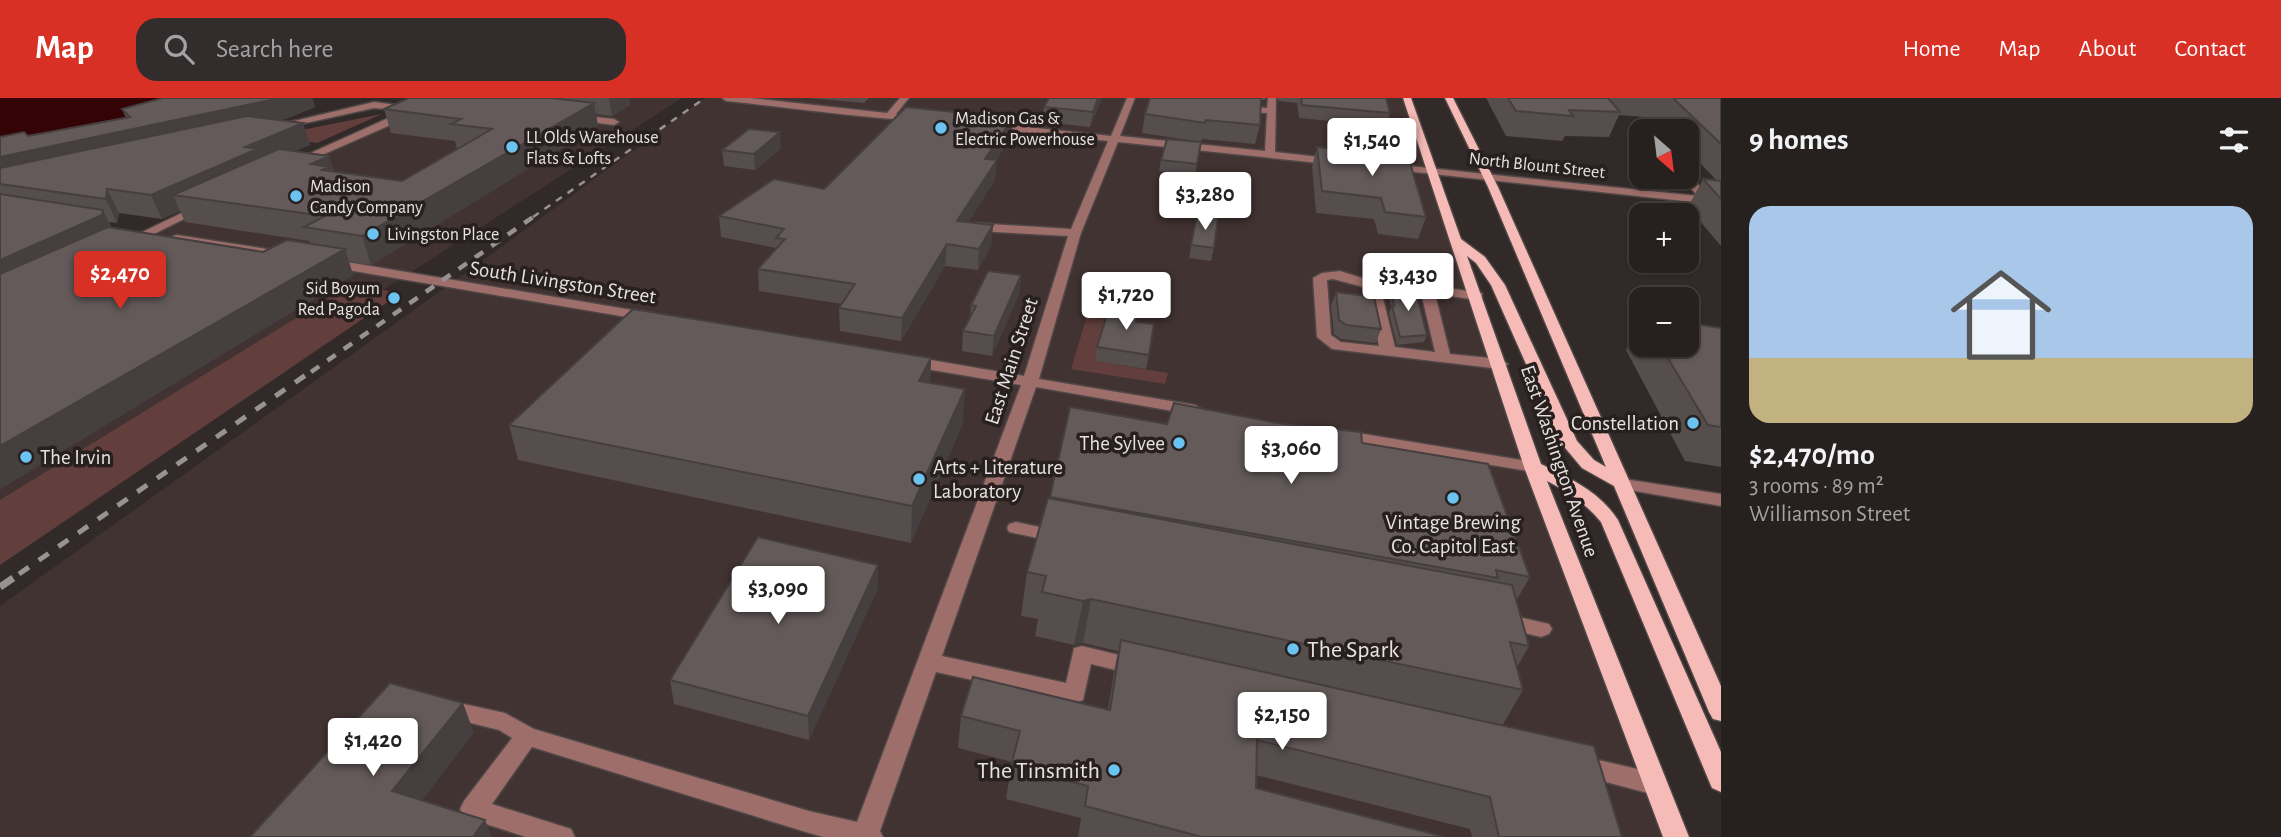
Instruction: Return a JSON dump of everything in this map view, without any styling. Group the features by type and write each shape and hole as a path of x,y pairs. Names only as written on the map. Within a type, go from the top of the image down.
{"main road":[{"name":"East Washington Avenue","path":"1407,98 1477,296 1533,467 1676,837"},
{"name":"East Washington Avenue","path":"1448,98 1488,177 1721,712"},
{"path":"1457,242 1481,260 1498,285 1569,443 1588,464 1623,484"},
{"path":"1533,467 1577,489 1595,503 1609,520 1721,781"}],"street":[{"path":"292,166 432,101 448,98"},
{"path":"726,98 928,120"},
{"path":"889,116 905,98"},
{"path":"1270,155 1272,98"},
{"path":"1401,98 1407,98"},
{"name":"East Main Street","path":"867,836 1030,382 1074,233 1134,99"},
{"path":"432,101 462,106"},
{"path":"262,130 374,105 415,109"},
{"path":"1231,108 1272,111"},
{"path":"566,117 614,122"},
{"path":"980,125 1347,163"},
{"name":"North Blount Street","path":"1372,165 1721,202"},
{"path":"1697,189 1708,200"},
{"path":"110,250 217,200"},
{"path":"976,227 1074,233"},
{"name":"South Livingston Street","path":"124,230 666,320"},
{"path":"1477,296 1427,289 1373,286 1334,274 1320,278 1324,337 1337,346 1500,364"},
{"path":"1373,286 1388,351"},
{"path":"1427,289 1443,356"},
{"path":"893,358 1205,412"},
{"path":"1322,432 1533,467"},
{"path":"1623,484 1721,500"},
{"path":"1016,528 1084,541"},
{"path":"1488,619 1541,629"},
{"path":"930,662 1075,694 1082,654 1163,673"},
{"path":"426,704 505,722 527,736 809,822 867,836"},
{"path":"527,736 473,809 562,837"},
{"path":"1554,760 1656,784"}],"shaded area":[{"path":"0,98 183,98 127,118 0,151"},
{"path":"448,98 682,98 0,536 0,251 145,234"},
{"path":"705,98 1407,98 1676,837 0,837 0,606"},
{"path":"382,114 317,143 267,137"},
{"path":"350,285 401,293 0,565 0,500"},
{"path":"1087,316 1107,319 1095,361 1168,373 1165,384 1071,369"}],"building":[{"path":"163,98 280,98 0,157 0,137 24,132 28,136 130,117 122,109"},
{"path":"409,98 551,98 594,103 362,236 304,227 325,216 173,195 279,149 329,156 311,164 329,167 322,170 402,181 492,129 451,124 461,119 384,109"},
{"path":"1049,98 1098,98 1093,112 1044,107"},
{"path":"1150,98 1261,98 1260,125 1206,120 1205,123 1145,114"},
{"path":"1301,98 1386,98 1390,113 1302,105"},
{"path":"1508,98 1608,98 1620,112 1569,110 1573,116 1516,111"},
{"path":"1673,98 1721,98 1721,144 1699,123 1699,119 1695,119"},
{"path":"906,107 1013,118 985,159 997,160 957,221 993,225 979,249 947,244 902,318 839,308 855,284 758,269 785,239 776,238 784,229 719,216 774,179 824,189"},
{"path":"247,116 303,123 245,147 257,149 151,195 107,189 106,199 0,184 0,168"},
{"path":"749,129 780,132 754,154 722,150"},
{"path":"1167,139 1201,142 1197,164 1161,160"},
{"path":"1317,147 1408,156 1426,217 1385,212 1381,198 1322,191"},
{"path":"1703,179 1721,181 1721,199"},
{"path":"0,194 103,210 102,215 0,260"},
{"path":"1197,215 1218,217 1214,248 1191,245"},
{"path":"108,227 263,252 287,240 345,249 0,446 0,274"},
{"path":"988,271 1021,275 994,336 963,331 976,306 971,305"},
{"path":"1391,288 1415,288 1427,335 1400,337 1392,306"},
{"path":"1336,292 1374,297 1381,329 1346,325 1339,320"},
{"path":"1110,305 1139,309 1136,322 1154,324 1149,355 1097,347"},
{"path":"633,309 931,358 919,381 965,389 912,506 509,425"},
{"path":"1699,325 1721,328 1721,427 1708,425 1667,357 1699,357"},
{"path":"1174,403 1277,423 1361,432 1362,443 1488,464 1530,577 1496,570 1498,578 1050,497 1070,407 1167,424"},
{"path":"1048,498 1512,585 1529,646 1510,642 1523,690 1091,599 1083,601 1042,592 1046,576 1027,572"},
{"path":"758,537 878,565 808,716 670,680"},
{"path":"1121,640 1594,746 1622,837 1499,837 1490,797 1257,740 1256,788 1445,837 1202,837 1085,806 1088,786 1011,766 1020,731 961,716 973,677 1110,710"},
{"path":"390,683 463,703 392,791 485,820 473,837 250,837"}],"railway":[{"path":"533,217 705,98"},
{"path":"311,372 536,215"},
{"path":"19,574 313,370"},
{"path":"0,587 22,572"}],"place":[{"name":"Madison Gas & Electric Powerhouse","path":"941,128"},
{"name":"LL Olds Warehouse Flats & Lofts","path":"512,147"},
{"name":"Madison Candy Company","path":"296,196"},
{"name":"Livingston Place","path":"373,234"},
{"name":"Sid Boyum Red Pagoda","path":"394,298"},
{"name":"Constellation","path":"1693,423"},
{"name":"The Sylvee","path":"1179,443"},
{"name":"The Irvin","path":"26,457"},
{"name":"Arts + Literature Laboratory","path":"919,479"},
{"name":"Vintage Brewing Co. Capitol East","path":"1453,498"},
{"name":"The Spark","path":"1293,649"},
{"name":"The Tinsmith","path":"1114,770"}]}
